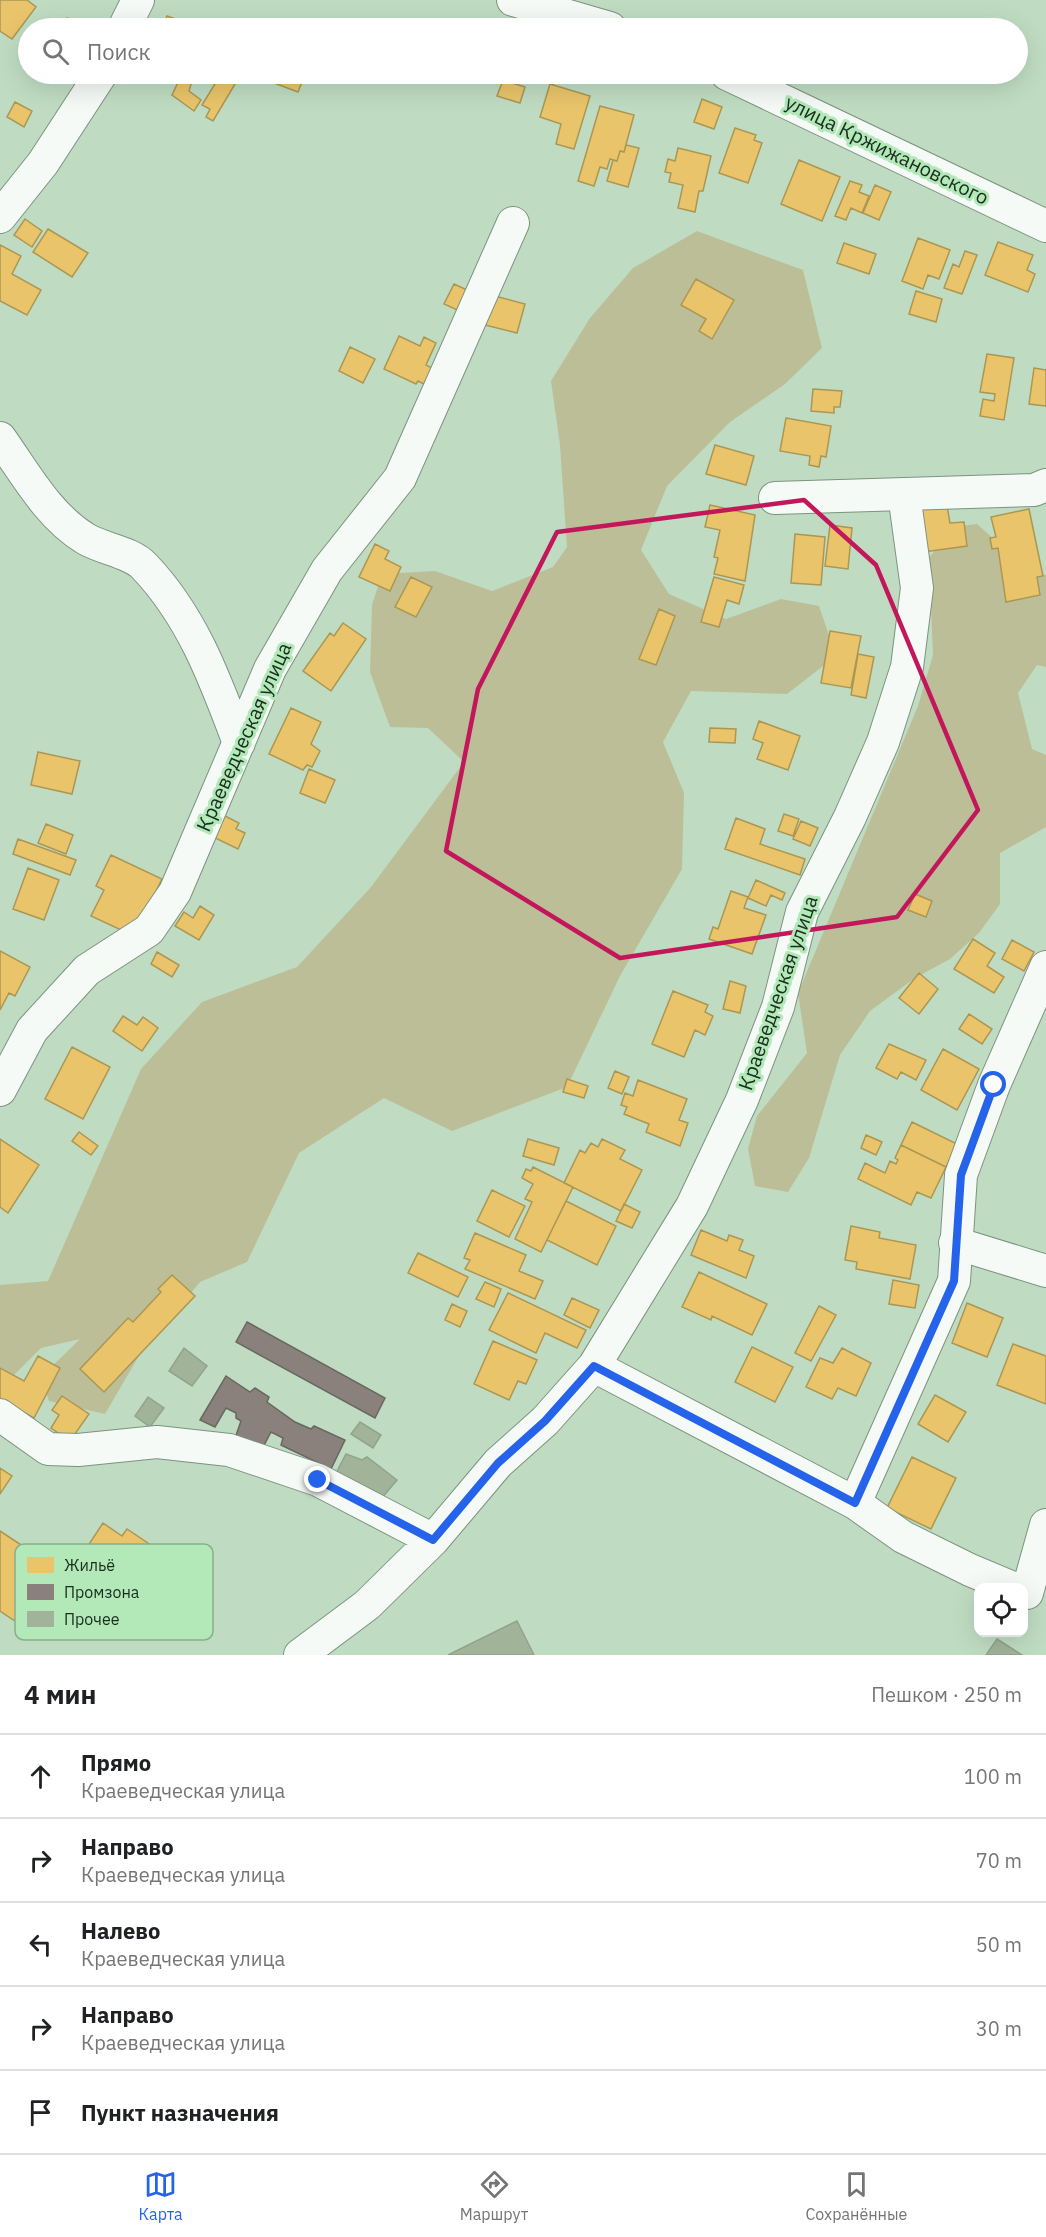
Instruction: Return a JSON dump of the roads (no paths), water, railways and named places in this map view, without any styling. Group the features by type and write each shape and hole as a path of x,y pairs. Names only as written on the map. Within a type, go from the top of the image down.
{"street":[{"path":"129,18 138,0"},
{"path":"513,0 575,18"},
{"path":"0,217 43,163 95,84"},
{"name":"улица Кржижановского","path":"748,84 1046,226"},
{"name":"Краеведческая улица","path":"0,1090 32,1030 87,970 149,930 175,892 270,669 327,570 400,478 513,223"},
{"path":"0,438 51,509 86,539 142,564 186,618 213,676 239,742"},
{"path":"775,498 1034,490 1046,484"},
{"name":"Краеведческая улица","path":"300,1655 367,1605 433,1540 498,1463 545,1421 594,1366 692,1206 742,1100 778,1007 802,912 850,817 883,742 907,667 917,588 904,494"},
{"path":"855,1503 954,1281 961,1175 994,1085 1046,967"},
{"path":"955,1243 1046,1270"},
{"path":"594,1366 855,1503 903,1537 1000,1583"},
{"path":"0,1415 48,1449 78,1450 157,1442 229,1450 318,1480 433,1540"},
{"path":"1028,1591 1046,1525"}]}
